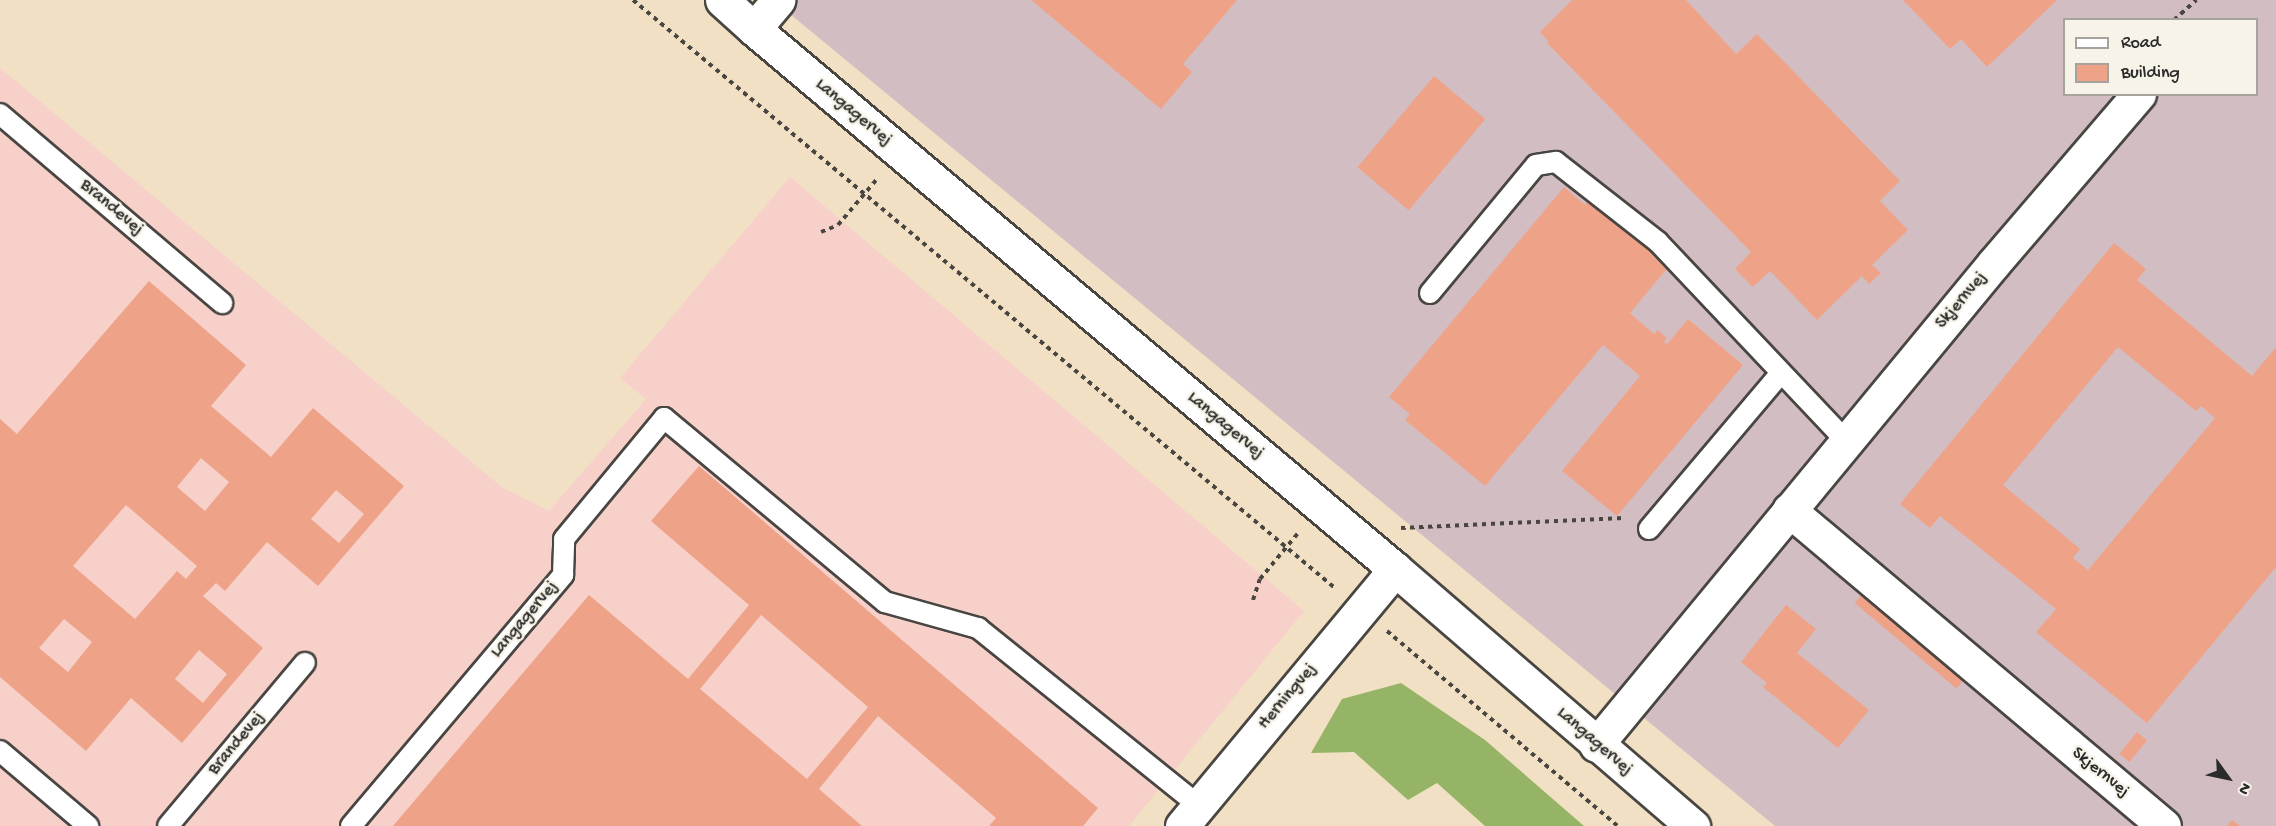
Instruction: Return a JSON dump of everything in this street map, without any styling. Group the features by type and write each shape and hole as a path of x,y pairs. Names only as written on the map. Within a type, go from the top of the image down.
{"street":[{"name":"Langagervej","path":"714,0 753,29"},
{"name":"Langagervej","path":"722,0 753,29 1366,544 1596,745 1693,826"},
{"path":"753,29 778,0"},
{"name":"Skjernvej","path":"1596,745 1994,262 2137,96"},
{"name":"Skjernvej","path":"1789,510 2164,826"},
{"name":"Herningvej","path":"1190,816 1395,569"}],"lane":[{"name":"Brandevej","path":"0,114 222,303"},
{"path":"1430,293 1536,165 1556,162 1658,242 1846,441"},
{"path":"1649,529 1781,373"},
{"name":"Langagervej","path":"351,826 563,575 564,539 664,418 885,602 978,628 1190,816"},
{"name":"Brandevej","path":"168,826 305,663"},
{"path":"0,751 88,826"}],"path":[{"path":"633,0 1618,826"},
{"path":"2176,18 2196,0"},
{"path":"821,232 838,225 881,174"},
{"path":"1366,544 1392,528 1627,518"},
{"path":"1253,600 1260,579 1286,549"}],"shaded area":[{"path":"773,0 2276,0 2276,826 1775,826"},
{"path":"0,68 503,488 549,511 646,399 620,378 790,177 1304,611 1129,826 0,826"}],"green space":[{"path":"1401,683 1485,740 1584,826 1485,826 1437,783 1408,800 1354,752 1311,753 1342,699"}],"building":[{"path":"1031,0 1237,0 1183,64 1192,72 1161,109"},
{"path":"1572,0 1686,0 1736,54 1757,34 1900,181 1880,201 1908,230 1872,265 1881,273 1869,284 1862,276 1817,320 1770,271 1753,287 1735,269 1751,252 1547,43 1549,42 1540,32"},
{"path":"1903,0 2057,0 1987,67 1961,39 1950,49"},
{"path":"1434,76 1485,119 1409,210 1358,167"},
{"path":"1564,187 1585,205 1590,198 1670,265 1630,313 1654,334 1658,330 1667,338 1664,342 1667,344 1688,319 1743,365 1617,516 1562,471 1640,376 1603,345 1485,486 1405,420 1410,414 1389,397"},
{"path":"2114,243 2146,269 2137,280 2252,376 2276,347 2276,567 2147,723 2036,632 2056,609 1940,516 1930,528 1900,504","holes":["2118,347 2196,411 2201,406 2215,418 2088,570 2073,558 2080,549 2003,485"]},
{"path":"149,281 246,365 211,406 271,457 313,408 404,486 318,586 267,542 225,591 216,583 203,596 263,648 182,743 131,698 86,751 0,677 0,419 17,434","holes":["201,458 229,482 205,511 177,487","336,490 364,514 339,543 311,519","126,505 197,566 186,579 177,571 135,619 73,566","64,619 92,642 68,672 39,648","199,650 227,674 203,703 175,679"]},
{"path":"699,466 1098,808 1083,826 989,826 996,818 878,716 819,789 862,826 393,826 589,595 688,679 749,605 651,521","holes":["761,615 868,707 807,779 700,689"]},
{"path":"1863,593 1965,678 1957,688 1855,603"},
{"path":"1786,605 1816,629 1797,653 1869,710 1838,748 1763,687 1767,683 1741,662"},
{"path":"2137,732 2147,740 2129,762 2119,754"},
{"path":"2232,820 2240,826 2227,826"}]}
